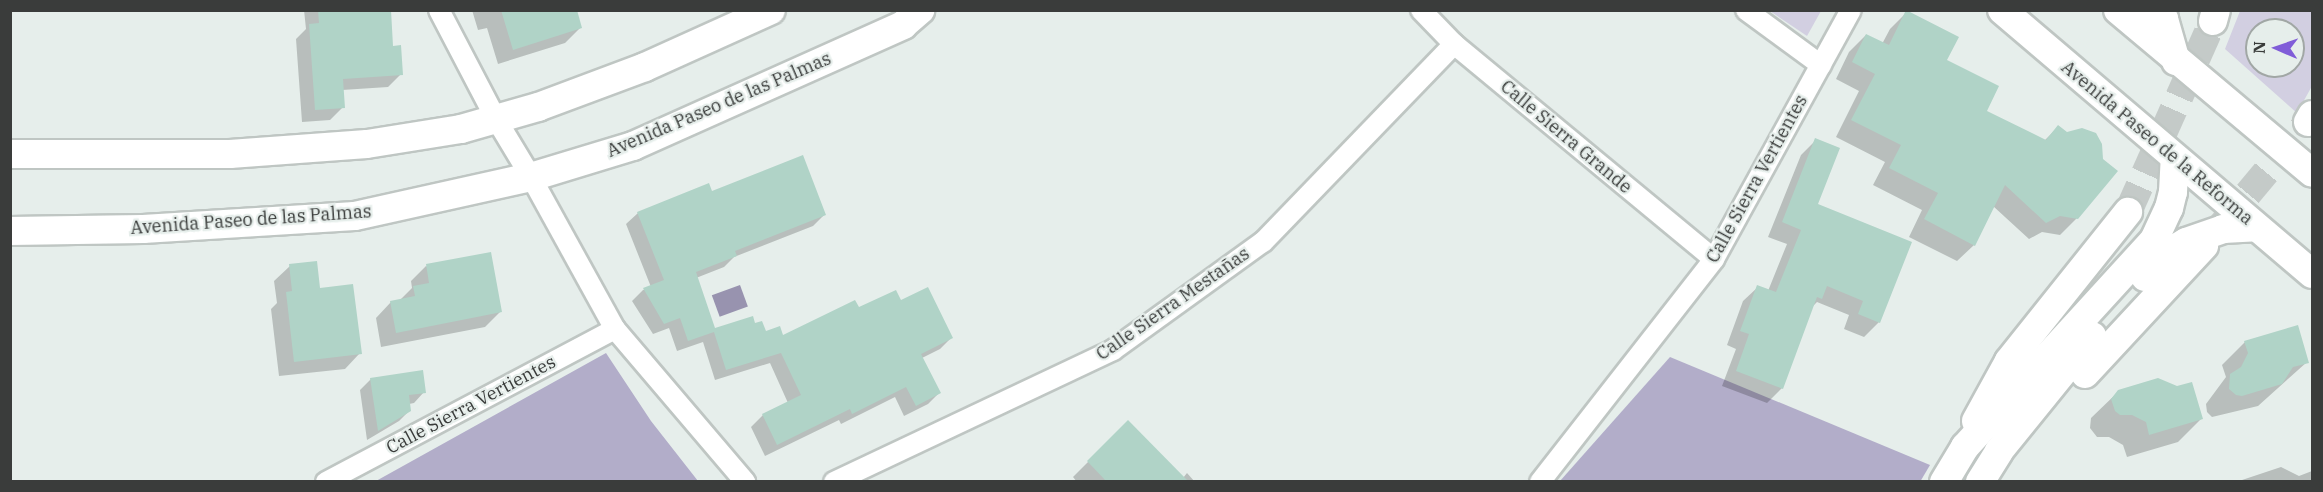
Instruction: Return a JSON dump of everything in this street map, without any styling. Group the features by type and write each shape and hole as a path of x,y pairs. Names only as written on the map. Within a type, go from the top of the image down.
{"main road":[{"path":"10,154 219,154 300,150 367,144 461,129 645,67 771,10"},
{"name":"Avenida Paseo de las Palmas","path":"10,231 143,229 355,216 531,177 633,146 903,25 920,10"},
{"name":"Avenida Paseo de la Reforma","path":"2002,10 2313,274"},
{"path":"2118,10 2176,61 2302,158 2313,173"},
{"path":"2155,10 2164,20 2176,61"},
{"path":"1965,447 2154,240 2169,208 2173,192 2175,159"},
{"path":"1944,482 1965,447 1984,402 2009,361 2128,212"},
{"path":"1980,482 1999,451 2080,350 2167,253 2206,234 2256,226"},
{"path":"1999,451 2063,398 2204,246"}],"street":[{"path":"439,10 496,119 531,177 615,329 745,482"},
{"name":"Calle Sierra Grande","path":"1421,10 1454,44 1714,259"},
{"path":"1746,10 1821,65"},
{"name":"Calle Sierra Vertientes","path":"1540,482 1714,259 1851,10"},
{"name":"Calle Sierra Mestañas","path":"834,482 1113,350 1263,242 1454,44"},
{"name":"Calle Sierra Vertientes","path":"326,482 615,329"}],"shaded area":[{"path":"1770,11 1821,11 1807,36"},
{"path":"2240,11 2312,11 2312,86 2297,113 2258,78 2305,78 2305,18 2245,18 2245,67 2225,49"},
{"path":"740,285 748,307 720,317 712,295"},
{"path":"606,353 651,421 698,481 376,481"},
{"path":"1670,357 1930,465 1920,482 1560,481"}],"building":[{"path":"318,10 391,10 393,46 401,45 403,75 343,79 345,108 315,110 309,24 319,23"},
{"path":"501,10 577,10 582,28 513,50"},
{"path":"1906,10 1959,37 1947,60 1999,86 1987,111 2046,140 2058,125 2067,132 2082,128 2096,133 2102,144 2103,159 2118,171 2078,219 2060,216 2046,223 2005,185 1975,246 1924,219 1938,193 1889,168 1901,145 1851,120 1875,74 1852,62 1866,34 1889,45"},
{"path":"1815,138 1840,148 1818,204 1912,242 1880,323 1858,314 1863,301 1827,286 1822,299 1817,297 1783,389 1736,371 1749,334 1740,331 1757,285 1776,292 1801,230 1782,222"},
{"path":"803,155 826,215 735,251 737,256 696,272 715,328 753,316 755,323 762,321 766,331 780,326 783,335 855,300 859,307 896,290 901,300 928,287 953,338 921,354 941,393 916,406 906,387 852,414 850,409 777,445 762,414 801,395 781,353 726,370 714,332 688,341 680,318 664,324 643,288 664,280 637,212 709,183 712,191"},
{"path":"491,252 502,312 396,333 390,301 415,296 413,286 429,283 426,264"},
{"path":"317,261 320,288 353,284 362,354 294,362 286,292 292,291 289,264"},
{"path":"2298,325 2309,363 2293,367 2282,384 2242,396 2236,395 2229,389 2230,374 2241,367 2248,353 2244,341"},
{"path":"423,370 426,393 409,395 411,411 378,431 370,378"},
{"path":"2158,378 2177,386 2192,382 2203,419 2149,435 2146,422 2132,415 2120,415 2115,411 2111,399 2118,390"},
{"path":"1128,420 1189,482 1107,482 1087,461"}],"tunnel":[{"path":"2128,212 2213,21"},
{"path":"2221,226 2308,122"}]}
